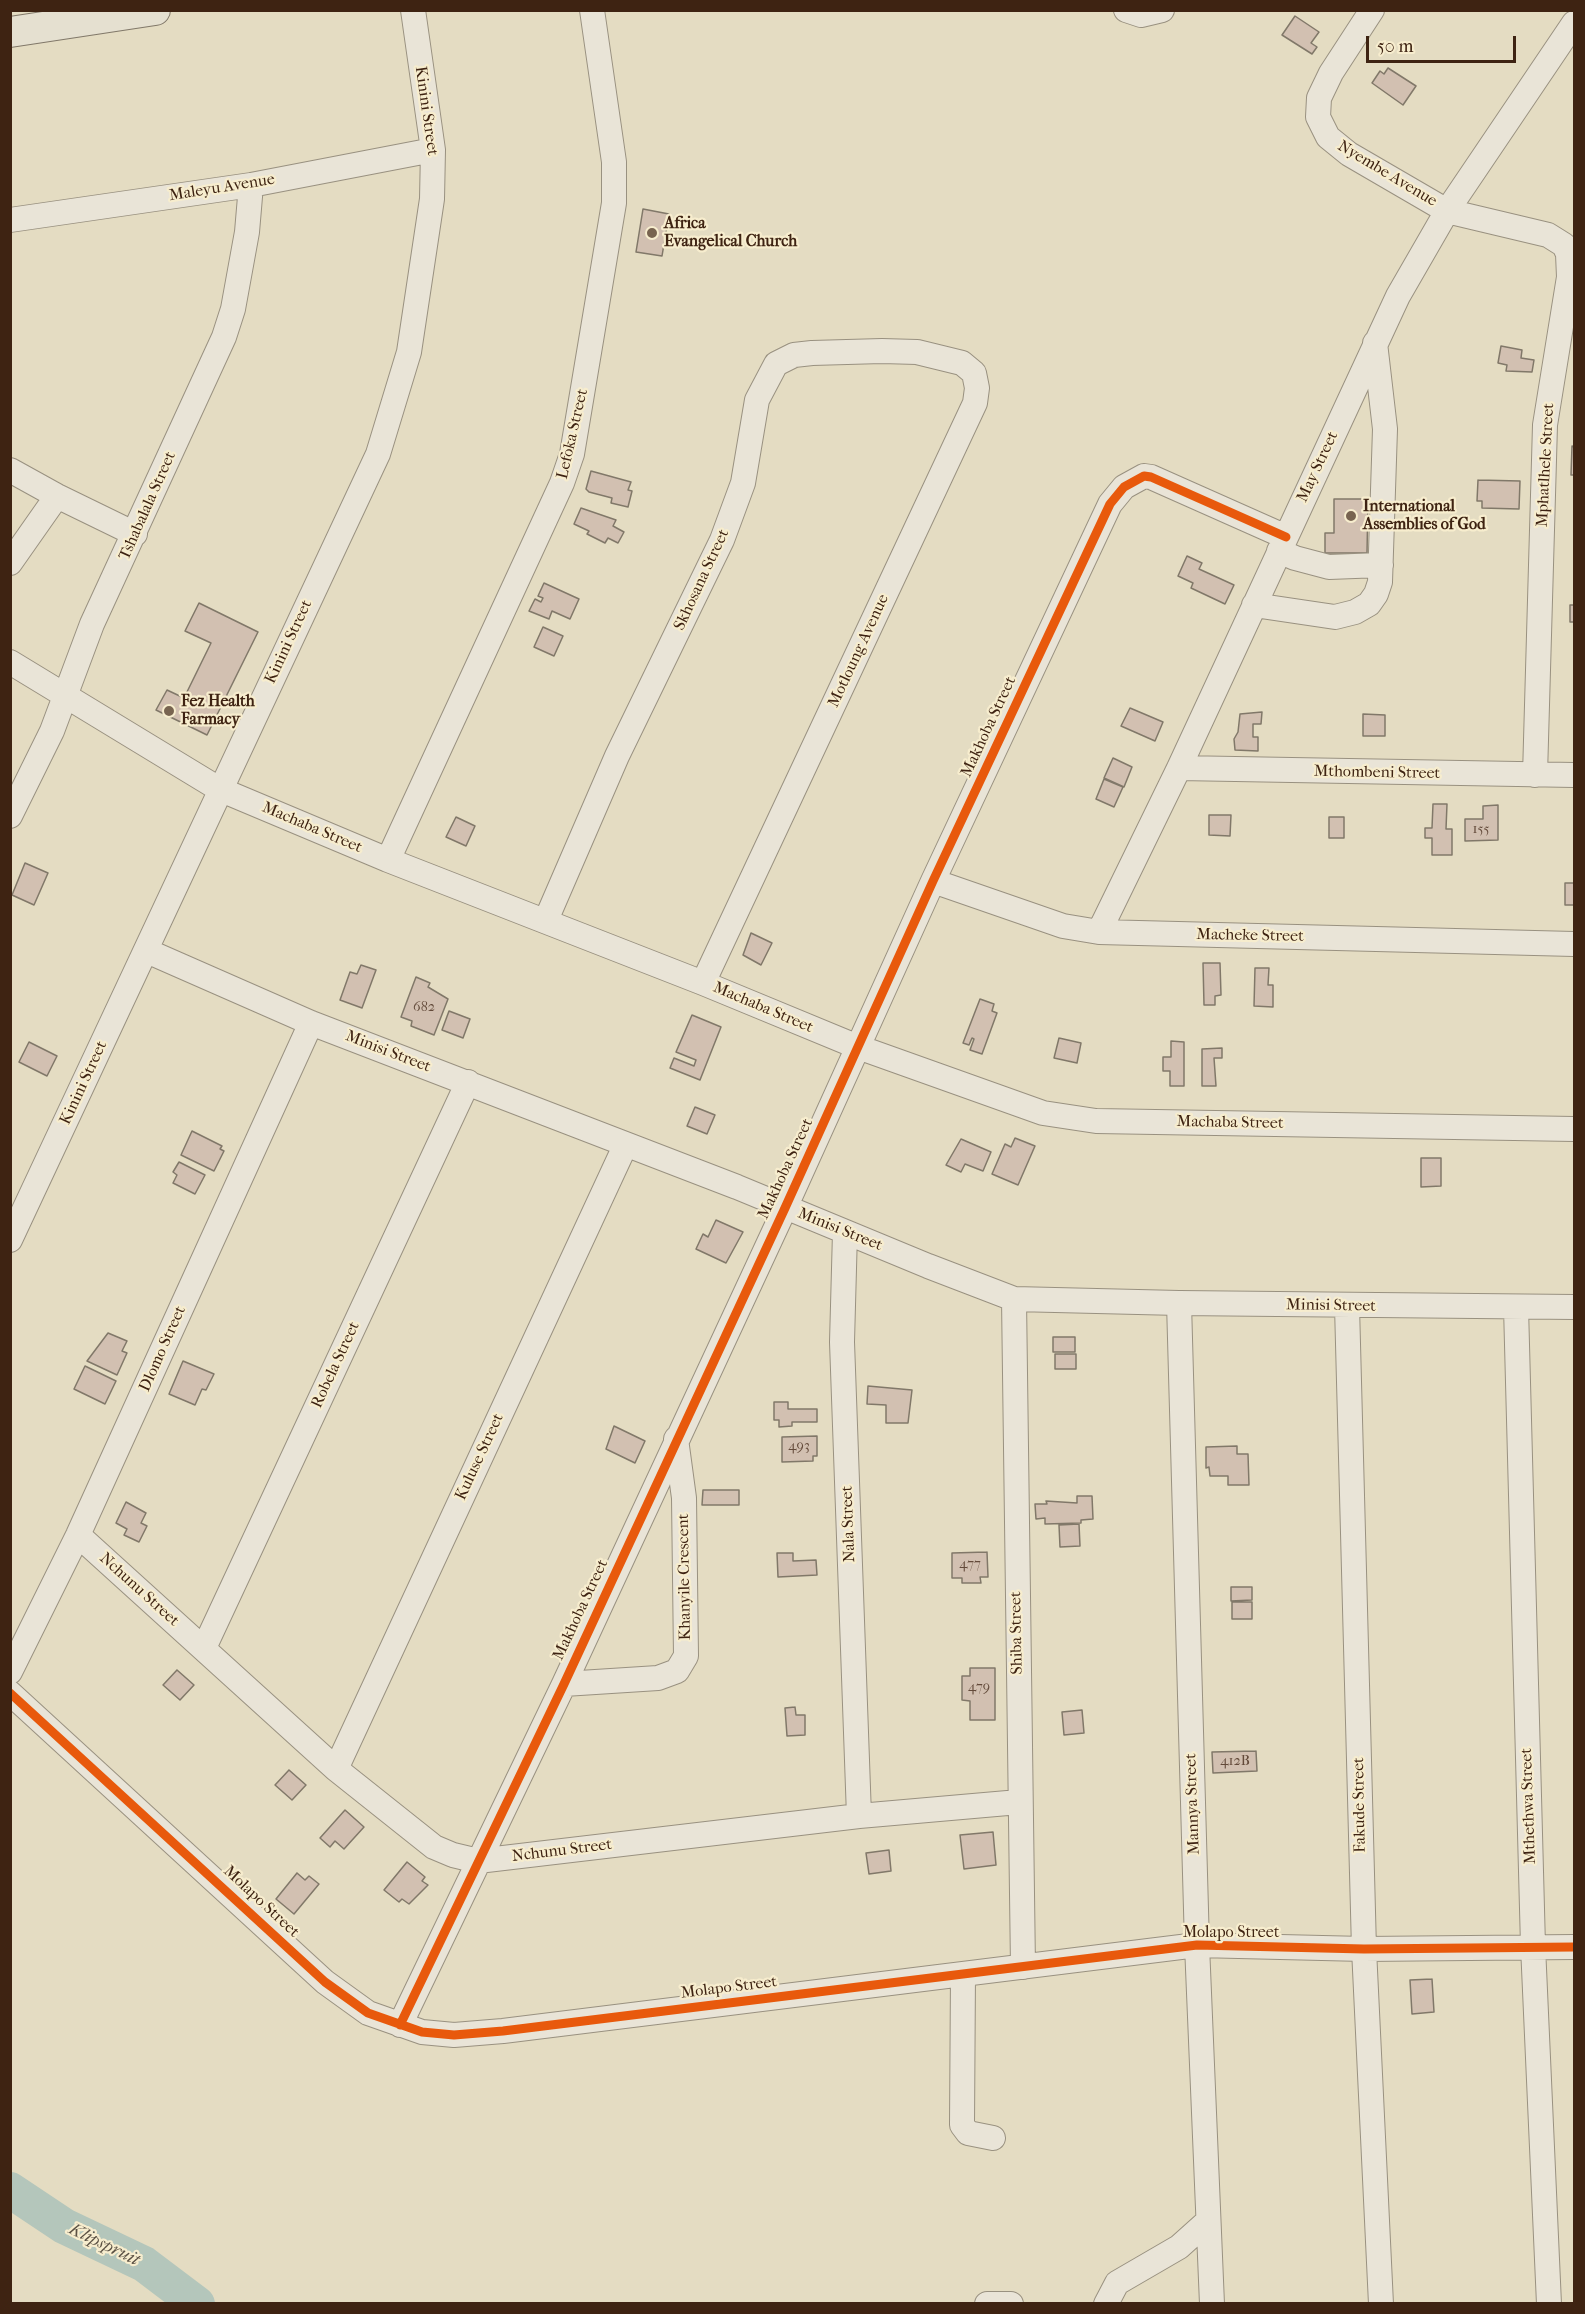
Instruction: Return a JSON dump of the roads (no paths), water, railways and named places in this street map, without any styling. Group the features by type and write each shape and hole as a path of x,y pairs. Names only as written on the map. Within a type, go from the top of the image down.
{"main road":[{"path":"10,32 155,10"}],"street":[{"name":"Kinini Street","path":"10,1240 147,951 219,789 378,454 400,384 416,313 432,199 433,150 413,10"},
{"name":"Lefoka Street","path":"388,860 562,483 572,454 614,203 614,162 592,10"},
{"path":"1126,10 1142,15 1162,10"},
{"name":"Nyembe Avenue","path":"1372,10 1323,86 1319,98 1320,124 1328,137 1349,154 1448,211"},
{"name":"May Street","path":"1099,932 1179,768 1398,296 1448,211 1575,23"},
{"name":"Maleyu Avenue","path":"10,220 251,185 433,150"},
{"name":"Tshabalala Street","path":"10,816 51,731 92,624 224,337 233,309 247,232 251,185"},
{"name":"Mphatlhele Street","path":"1448,211 1557,239 1564,245 1570,265 1545,425 1535,775"},
{"path":"1254,605 1335,617 1355,612 1369,604 1376,594 1380,582 1386,429 1375,343"},
{"name":"Skhosana Street","path":"546,920 617,756 722,540 743,483 757,400 765,379 776,364 794,355 917,352"},
{"name":"Motloung Avenue","path":"703,982 975,403 977,388 974,373 947,358 917,352"},
{"path":"10,470 135,534"},
{"name":"Makhoba Street","path":"400,2025 564,1684 785,1208 933,882 1110,504 1124,487 1144,476 1151,477 1282,544 1295,558 1329,567 1381,565"},
{"path":"10,563 19,533 57,496"},
{"name":"Machaba Street","path":"10,662 219,789 388,860 703,982 858,1047 1043,1113 1096,1121 1575,1129"},
{"name":"Mthombeni Street","path":"1179,768 1575,775"},
{"name":"Macheke Street","path":"933,882 1063,926 1099,932 1575,944"},
{"name":"Minisi Street","path":"147,951 311,1023 468,1082 1014,1299 1179,1304 1575,1307"},
{"name":"Dlomo Street","path":"10,1672 78,1535 311,1023"},
{"name":"Robela Street","path":"204,1648 468,1082"},
{"name":"Kuluse Street","path":"336,1769 625,1146"},
{"name":"Nala Street","path":"845,1232 842,1342 859,1816"},
{"name":"Shiba Street","path":"1014,1299 1023,1967"},
{"name":"Mannya Street","path":"1179,1304 1197,1945 1212,2304"},
{"name":"Fakude Street","path":"1347,1306 1364,1949 1382,2304"},
{"name":"Mthethwa Street","path":"1516,1307 1533,1946 1549,2304"},
{"name":"Khanyile Crescent","path":"564,1684 658,1678 676,1671 686,1656 684,1498 676,1439"},
{"name":"Nchunu Street","path":"78,1535 336,1769 434,1847 453,1855 478,1861 859,1816 1019,1802"},
{"name":"Molapo Street","path":"10,1693 325,1982 368,2013 422,2032 454,2035 493,2032 1197,1945 1364,1949 1575,1947"},
{"path":"963,1974 962,2125 968,2133 993,2138"},
{"path":"1106,2304 1117,2283 1179,2247 1208,2221"},
{"path":"987,2304 1011,2304"}],"waterway":[{"name":"Klipspruit","path":"10,2190 64,2226 144,2264 197,2304"}],"place":[{"name":"Africa Evangelical Church","path":"652,233"},
{"name":"International Assemblies of God","path":"1351,516"},
{"name":"Fez Health Farmacy","path":"169,711"}]}
